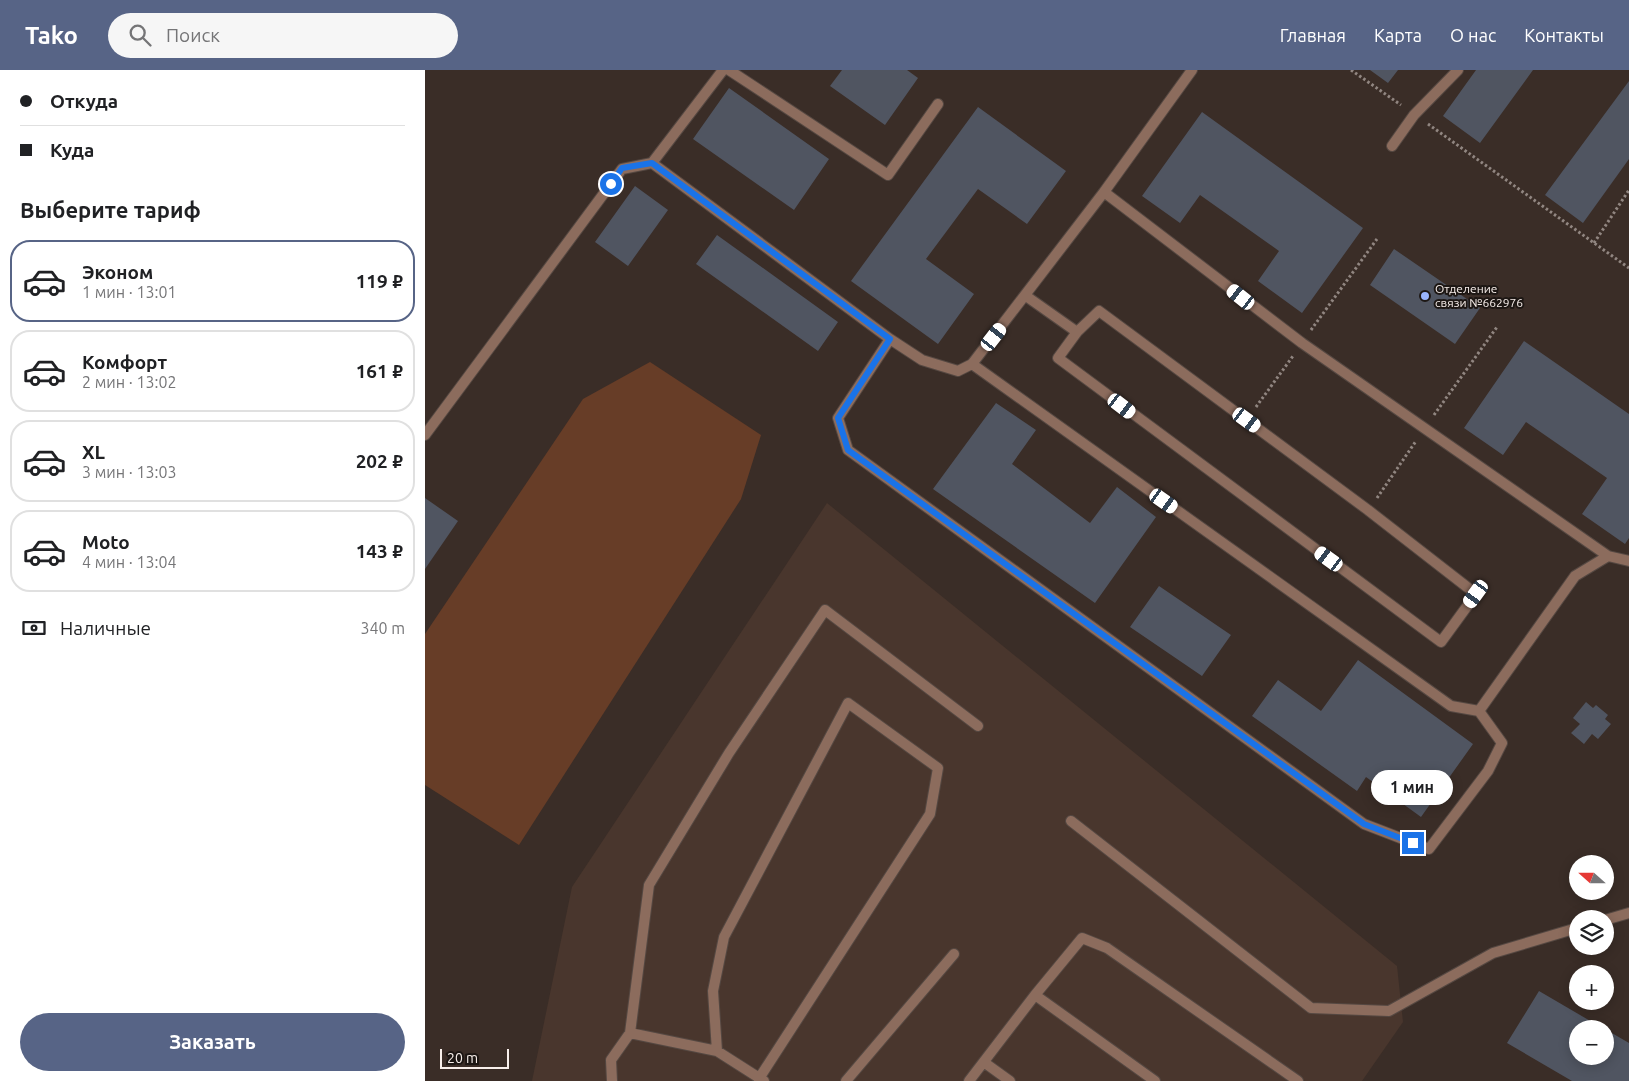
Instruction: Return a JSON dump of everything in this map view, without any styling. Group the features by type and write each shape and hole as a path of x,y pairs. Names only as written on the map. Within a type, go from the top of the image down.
{"lane":[{"path":"425,435 622,168 652,163 723,70"},
{"path":"729,70 888,175 938,104"},
{"path":"652,163 890,339 922,360 957,371 973,364 1104,192 1192,70"},
{"path":"1392,146 1414,115 1458,70"},
{"path":"1104,192 1302,343 1608,556 1629,561"},
{"path":"1026,296 1077,332"},
{"path":"1099,311 1369,510 1476,594 1441,642 1058,358 1077,332 1099,311"},
{"path":"890,339 838,418 848,450 1364,824 1429,849 1488,771 1502,743 1479,710 1451,706 973,364"},
{"path":"1479,710 1575,576 1608,556"},
{"path":"612,1081 611,1060 630,1033 649,885 729,752 825,610 978,726"},
{"path":"630,1033 717,1051 761,1080 929,814 938,768 848,703 724,937 713,991 717,1051"},
{"path":"1071,821 1311,1008 1389,1010 1493,953 1569,930"},
{"path":"1614,917 1629,913"},
{"path":"969,1081 1081,938 1107,948 1298,1081"},
{"path":"846,1081 954,954"},
{"path":"1035,995 1155,1081"},
{"path":"985,1063 1010,1081"}],"path":[{"path":"1351,70 1629,268"},
{"path":"1594,242 1629,190"}],"shaded area":[{"path":"650,362 761,435 741,499 519,845 425,785 425,634 583,399"},
{"path":"827,503 1397,966 1403,1022 1362,1081 532,1081 572,887"}],"building":[{"path":"842,70 907,70 918,78 885,125 830,86"},
{"path":"1370,70 1398,70 1388,83"},
{"path":"1476,70 1533,70 1480,143 1443,116"},
{"path":"1629,81 1629,159 1583,223 1545,195"},
{"path":"729,88 829,159 794,210 693,139"},
{"path":"978,107 1066,171 1027,224 978,189 926,259 974,294 938,344 851,281"},
{"path":"1202,112 1363,228 1302,313 1258,281 1279,251 1200,195 1180,223 1142,196"},
{"path":"635,186 668,210 628,266 595,242"},
{"path":"717,235 838,322 818,351 696,264"},
{"name":"Отделение связи №662976","path":"1394,249 1480,308 1455,344 1370,285"},
{"path":"1524,341 1629,414 1629,538 1625,544 1582,514 1607,478 1526,422 1503,455 1464,428"},
{"path":"996,403 1036,430 1012,464 1090,523 1117,487 1156,517 1095,603 933,489"},
{"path":"425,498 458,521 425,569"},
{"path":"1159,586 1231,635 1202,676 1130,627"},
{"path":"1358,660 1473,744 1421,817 1366,777 1357,791 1252,716 1278,680 1321,711"},
{"path":"1586,702 1593,708 1596,705 1608,715 1605,719 1611,724 1598,739 1592,734 1584,744 1571,733 1580,724 1573,718"},
{"path":"1539,991 1589,1020 1569,1020 1569,1065 1614,1065 1614,1034 1629,1043 1629,1081 1572,1081 1507,1043"}],"place":[{"name":"Отделение связи №662976","path":"1425,296"}],"route":[{"path":"611,184 622,168 652,163 890,339 838,418 848,450 1364,824 1413,843"}]}
